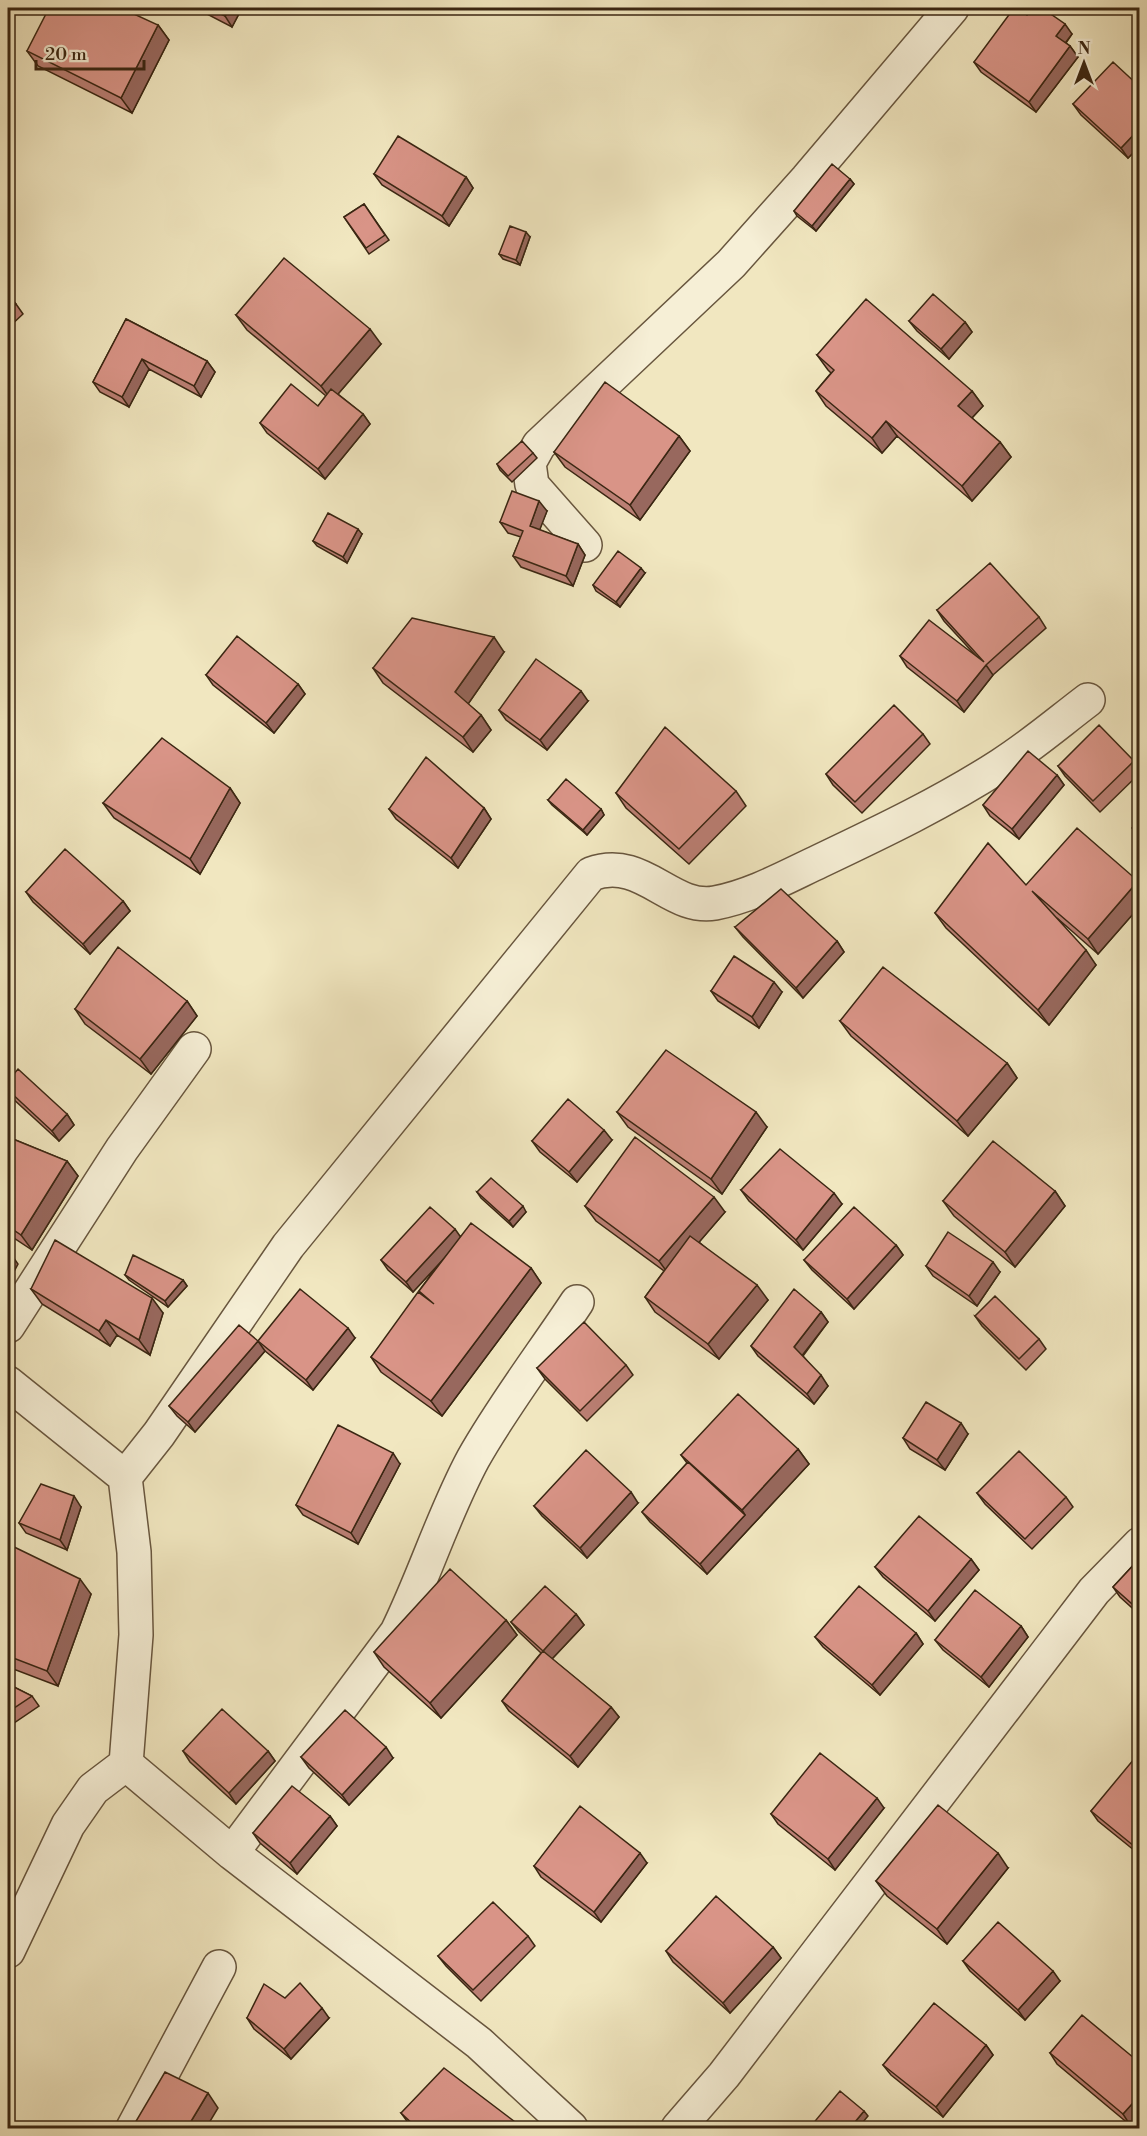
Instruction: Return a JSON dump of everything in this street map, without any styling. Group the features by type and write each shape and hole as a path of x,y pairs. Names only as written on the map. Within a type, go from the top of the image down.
{"street":[{"path":"585,545 532,485 529,463 539,445 731,264 807,179 952,8"},
{"path":"125,1477 159,1434 288,1246 591,874 608,868 624,870 689,901 712,903 751,893 928,807 1001,765 1088,700"},
{"path":"8,1326 122,1149 194,1049"},
{"path":"232,1853 397,1632 416,1595 437,1535 474,1459 577,1302"},
{"path":"8,1383 125,1477 134,1552 136,1635 126,1764 93,1789 68,1825 8,1951"},
{"path":"678,2128 724,2076 1094,1591 1140,1545"},
{"path":"126,1764 232,1853 479,2043 572,2128"},
{"path":"134,2128 219,1966"}],"building":[{"path":"49,8 121,8 158,25 121,98 27,51"},
{"path":"208,8 230,8 225,16"},
{"path":"1014,8 1027,15 1033,8 1042,8 1065,24 1056,36 1070,46 1029,102 974,62"},
{"path":"1113,62 1140,87 1140,128 1121,148 1073,104"},
{"path":"398,136 466,177 442,216 374,174"},
{"path":"832,164 850,179 812,226 794,211"},
{"path":"364,204 385,235 366,248 344,217"},
{"path":"510,226 526,232 516,260 499,254"},
{"path":"284,258 370,329 321,386 236,315"},
{"path":"933,294 965,322 941,349 909,321"},
{"path":"8,295 16,304 8,311"},
{"path":"866,299 972,391 958,406 1000,442 962,486 886,421 872,438 816,391 834,370 817,355"},
{"path":"126,319 207,361 194,386 142,359 122,397 93,382"},
{"path":"605,382 679,436 630,505 554,452"},
{"path":"291,384 318,406 331,389 363,414 318,469 260,423"},
{"path":"522,441 533,453 508,476 497,464"},
{"path":"512,491 539,501 530,526 578,544 566,576 513,556 523,531 500,522"},
{"path":"328,513 358,529 343,557 313,541"},
{"path":"618,551 641,568 616,602 593,585"},
{"path":"990,563 1039,617 986,665 957,701 900,656 929,620 984,662 937,610"},
{"path":"412,618 494,637 455,692 481,715 463,737 373,668"},
{"path":"237,636 298,684 266,723 206,675"},
{"path":"536,659 581,691 540,740 499,710"},
{"path":"894,705 923,734 855,802 826,774"},
{"path":"1099,725 1134,761 1093,801 1058,766"},
{"path":"665,727 736,791 679,849 616,793"},
{"path":"162,738 230,788 190,859 103,803"},
{"path":"1028,751 1057,775 1012,829 983,805"},
{"path":"426,757 484,808 451,858 389,809"},
{"path":"566,779 601,809 583,830 548,800"},
{"path":"1140,820 1140,835 1132,828"},
{"path":"1077,828 1138,881 1088,939 1032,891 1086,950 1038,1010 935,913 988,843 1026,885"},
{"path":"65,849 123,901 83,944 26,892"},
{"path":"781,889 837,941 796,988 735,927"},
{"path":"118,947 187,1001 140,1059 75,1009"},
{"path":"734,956 774,982 752,1017 711,991"},
{"path":"883,967 1007,1063 957,1121 840,1021"},
{"path":"666,1050 756,1112 711,1179 617,1112"},
{"path":"18,1069 67,1114 52,1131 8,1090 8,1081"},
{"path":"568,1099 604,1130 569,1172 532,1141"},
{"path":"8,1137 67,1161 21,1235 8,1226"},
{"path":"635,1137 714,1197 659,1261 585,1206"},
{"path":"993,1141 1055,1191 1005,1252 943,1201"},
{"path":"780,1149 834,1193 796,1240 741,1190"},
{"path":"491,1178 523,1206 509,1221 477,1192"},
{"path":"430,1207 455,1229 406,1282 381,1260"},
{"path":"854,1207 896,1245 847,1299 804,1260"},
{"path":"471,1223 531,1268 431,1401 371,1357 418,1292 434,1304 419,1291"},
{"path":"948,1232 993,1262 969,1296 926,1266"},
{"path":"690,1236 757,1285 708,1344 645,1297"},
{"path":"55,1240 152,1298 139,1340 106,1320 99,1331 31,1289"},
{"path":"133,1255 183,1280 165,1301 125,1275"},
{"path":"300,1289 348,1328 306,1380 258,1341"},
{"path":"794,1289 821,1312 794,1347 821,1375 807,1394 751,1346"},
{"path":"995,1296 1039,1339 1019,1359 975,1316"},
{"path":"584,1322 626,1365 580,1411 537,1368"},
{"path":"239,1325 258,1341 188,1422 169,1406"},
{"path":"738,1394 798,1449 742,1510 681,1455"},
{"path":"926,1402 961,1423 937,1460 903,1438"},
{"path":"338,1425 393,1453 351,1533 296,1505"},
{"path":"586,1450 631,1492 580,1548 534,1506"},
{"path":"1019,1451 1066,1497 1025,1539 977,1493"},
{"path":"688,1462 745,1515 700,1564 642,1512"},
{"path":"41,1484 74,1496 60,1540 19,1523"},
{"path":"919,1516 971,1559 928,1611 875,1567"},
{"path":"8,1544 80,1579 47,1671 8,1656"},
{"path":"1140,1558 1140,1611 1113,1587"},
{"path":"450,1569 506,1620 430,1703 374,1652"},
{"path":"545,1586 576,1614 543,1651 511,1622"},
{"path":"859,1586 916,1633 872,1685 815,1637"},
{"path":"975,1590 1021,1626 981,1677 935,1640"},
{"path":"543,1651 611,1707 570,1756 502,1701"},
{"path":"8,1684 32,1696 8,1712"},
{"path":"222,1709 268,1751 229,1793 183,1751"},
{"path":"345,1710 386,1747 342,1795 301,1757"},
{"path":"820,1753 877,1798 828,1859 771,1814"},
{"path":"1134,1759 1140,1764 1140,1851 1091,1811"},
{"path":"292,1786 330,1816 290,1863 253,1833"},
{"path":"938,1805 998,1853 937,1929 876,1881"},
{"path":"580,1806 640,1853 594,1912 534,1866"},
{"path":"716,1896 773,1947 723,2003 666,1951"},
{"path":"493,1902 528,1936 473,1990 438,1956"},
{"path":"998,1922 1053,1971 1018,2010 963,1961"},
{"path":"300,1983 322,2008 284,2049 247,2018 264,1984 285,1998"},
{"path":"934,2003 986,2045 936,2107 883,2065"},
{"path":"1082,2015 1140,2063 1140,2095 1123,2114 1050,2053"},
{"path":"444,2068 523,2128 417,2128 401,2113"},
{"path":"165,2072 208,2093 187,2128 132,2128"},
{"path":"840,2091 864,2111 850,2128 814,2128 811,2126"},
{"path":"999,2123 1008,2128 995,2128"}]}
